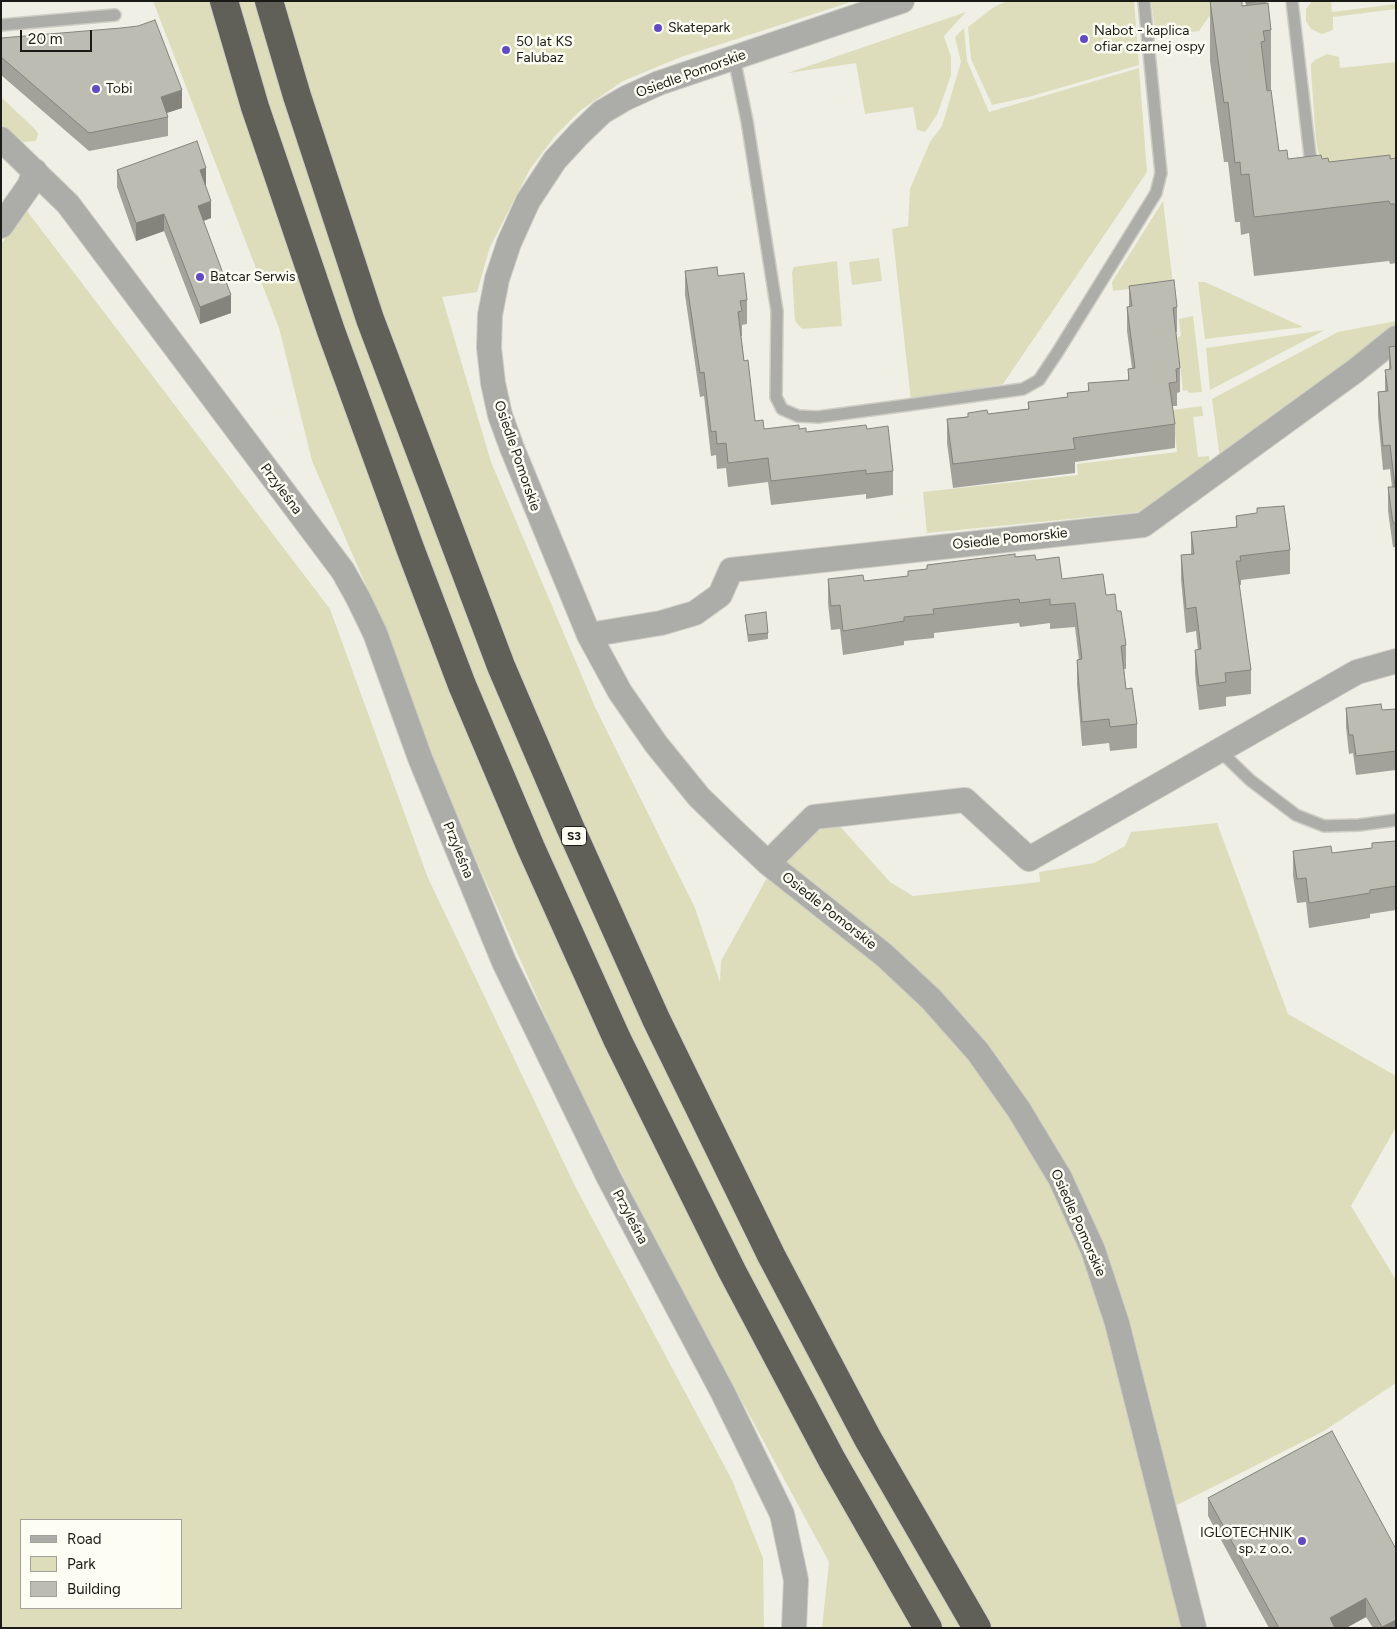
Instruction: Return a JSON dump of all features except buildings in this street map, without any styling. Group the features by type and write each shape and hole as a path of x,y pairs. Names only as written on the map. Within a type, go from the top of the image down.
{"highway":[{"path":"224,1 256,107 331,331 459,676 530,848 617,1039 732,1272 832,1460 928,1628"},
{"name":"S3","path":"269,1 297,96 370,319 501,666 566,818 656,1019 770,1255 868,1439 977,1628"}],"street":[{"name":"Osiedle Pomorskie","path":"902,1 659,83 626,98 602,112 578,134 556,160 528,201 509,243 497,279 490,315 489,348 493,383 500,415 540,520 589,635 620,692 656,744 699,797 768,863 884,955 931,999 978,1052 1019,1110 1060,1178 1093,1250 1117,1323 1194,1628"},
{"name":"Przyleśna","path":"1,139 68,204 343,571 358,598 374,633 420,758 504,962 609,1178 728,1402 782,1514 796,1580 794,1628"},
{"path":"1,226 29,186 35,171"},
{"name":"Osiedle Pomorskie","path":"589,635 661,623 695,613 720,595 731,570 1143,525 1355,371 1396,338"},
{"name":"Osiedle Pomorskie","path":"768,863 814,817 965,800 1029,859 1357,672 1396,661"}],"lane":[{"path":"734,58 747,121 777,311 776,397 782,409 798,416 818,417 908,406 1023,389 1038,380 1057,353 1156,193 1161,173 1144,1"},
{"path":"1292,1 1311,164 1319,175 1327,178"},
{"path":"1,25 115,15"},
{"path":"1220,751 1250,780 1296,815 1324,826 1359,825 1396,820"}],"green space":[{"path":"153,1 854,1 681,57 623,81 581,110 555,136 530,169 490,247 477,292 442,297 491,462 595,707 695,908 720,982 721,961 773,867 811,834 837,823 890,882 913,896 1040,882 1039,872 1094,863 1125,846 1131,832 1217,823 1288,1014 1396,1076 1396,1127 1351,1206 1396,1280 1396,1383 1324,1431 1163,1512 1193,1628 822,1628 829,1562 660,1250 561,1052 428,751 371,597 312,461 279,328"},
{"path":"1007,1 1134,1 1139,65 1032,96 992,105 971,59 968,27 994,7"},
{"path":"1151,1 1220,1 1199,31 1162,36 1158,35 1155,29"},
{"path":"1312,1 1331,1 1332,12 1396,4 1396,9 1333,17 1333,30 1322,34 1311,29 1306,21 1306,9"},
{"path":"966,12 944,36 951,57 951,75 937,115 925,132 917,130 913,107 865,114 856,63 788,73"},
{"path":"964,28 967,61 989,112 1139,68 1147,172 1003,384 911,401 892,229 908,226 910,189 930,142 942,126 961,62 955,37"},
{"path":"1327,54 1339,57 1340,68 1396,62 1396,159 1326,164 1318,152 1311,64"},
{"path":"1,97 36,130 38,134 36,141 23,142 1,124"},
{"path":"1163,201 1173,284 1113,291 1112,282"},
{"path":"27,211 330,609 428,878 575,1186 732,1480 763,1558 764,1628 1,1628 1,244"},
{"path":"879,258 882,281 852,285 849,262"},
{"path":"837,261 842,326 802,329 795,321 792,272 794,267"},
{"path":"1198,282 1205,282 1303,327 1205,339"},
{"path":"1193,316 1202,392 1189,393 1187,390 1183,391 1177,338 1181,336 1179,319"},
{"path":"1396,321 1396,333 1220,459 1212,399 1338,332"},
{"path":"1325,330 1210,390 1206,348"},
{"path":"1202,406 1203,416 1193,417 1198,457 1209,456 1210,465 1151,511 927,533 923,492 1078,475 1077,464 1177,452 1172,410"}],"place":[{"name":"Skatepark","path":"658,28"},
{"name":"Nabot - kaplica ofiar czarnej ospy","path":"1084,39"},
{"name":"50 lat KS Falubaz","path":"506,50"},
{"name":"Tobi","path":"96,89"},
{"name":"Batcar Serwis","path":"200,277"},
{"name":"IGLOTECHNIK sp. z o.o.","path":"1302,1541"}]}
